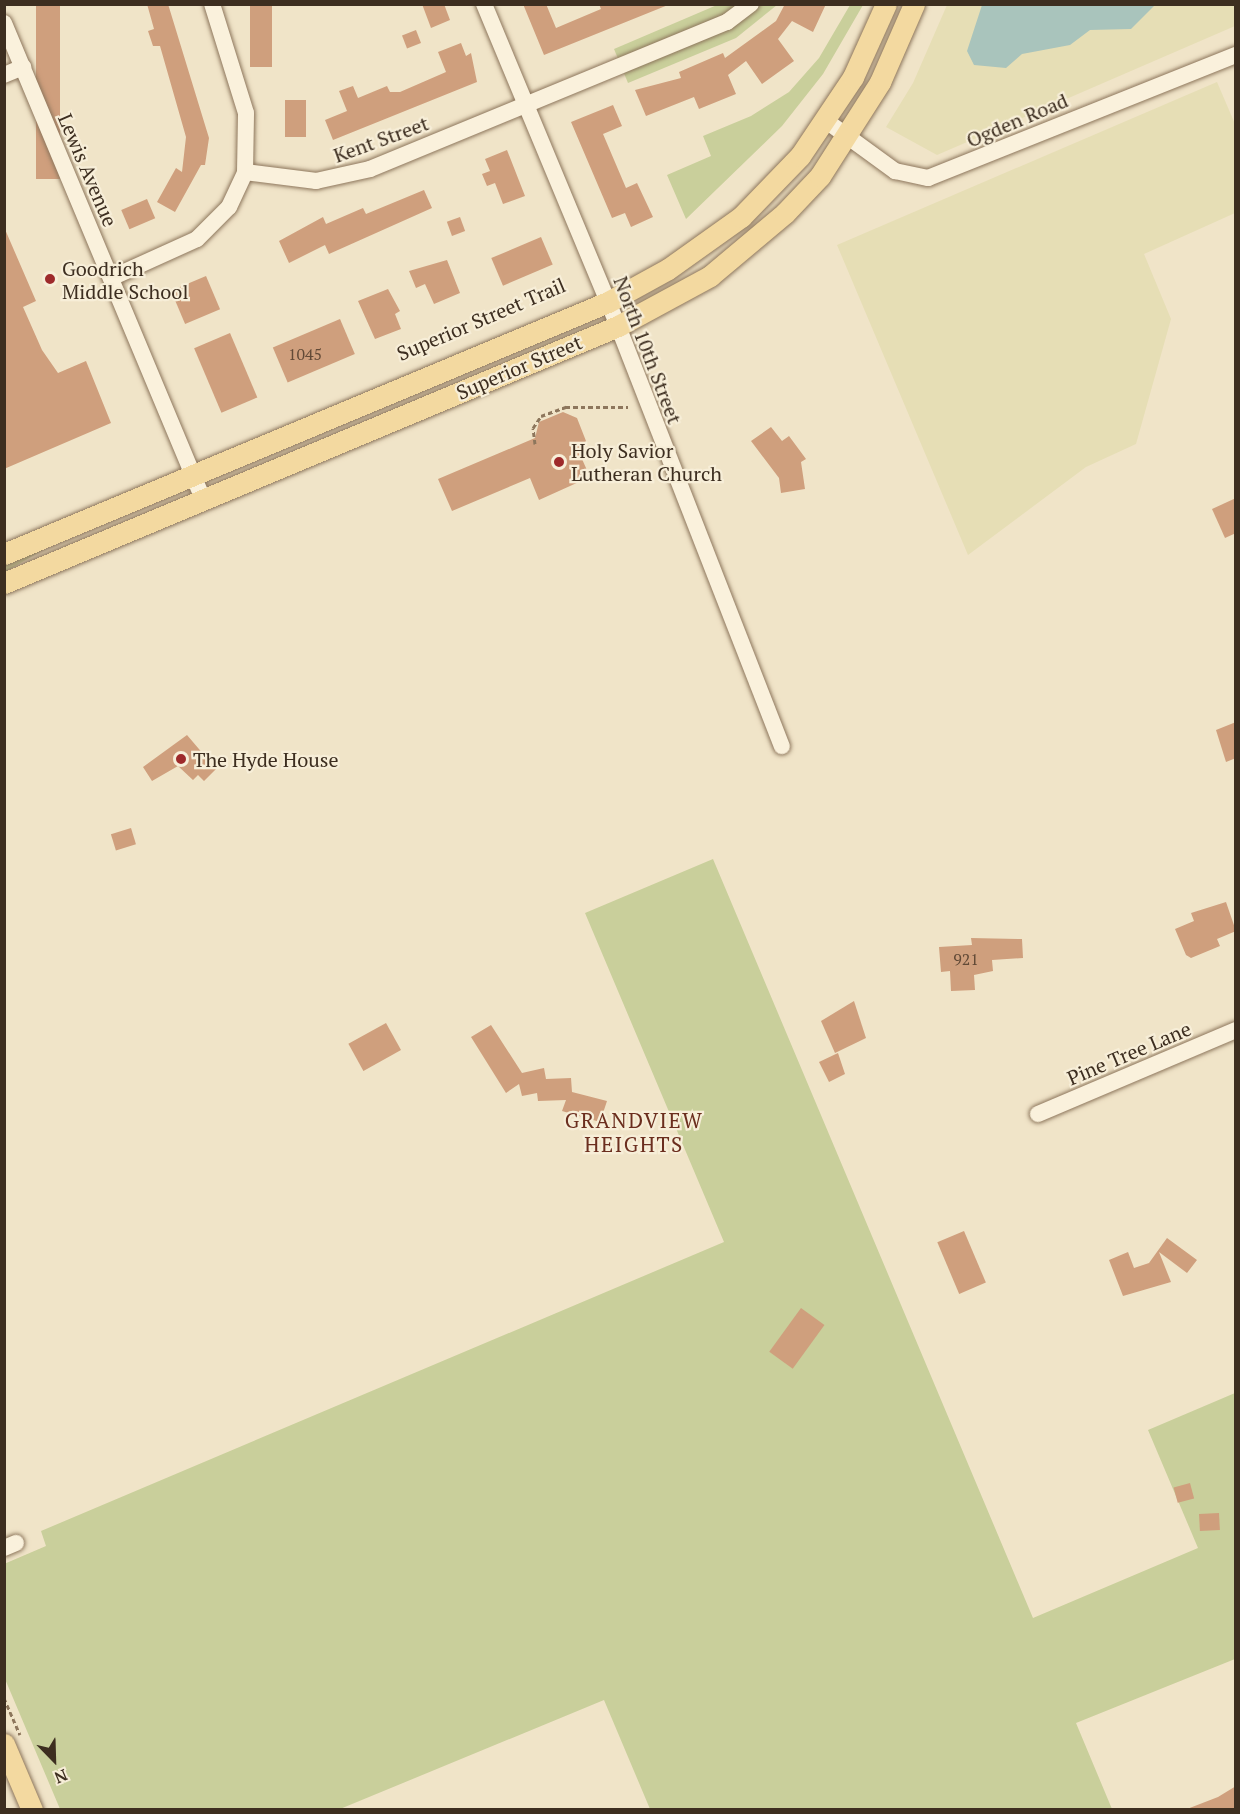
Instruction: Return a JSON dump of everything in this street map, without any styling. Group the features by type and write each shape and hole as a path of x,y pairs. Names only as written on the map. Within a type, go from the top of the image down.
{"main road":[{"name":"Superior Street","path":"4,554 192,473 608,302 668,269 741,217 793,164 825,120 871,43 886,4"},
{"name":"Superior Street","path":"4,583 618,326 725,266 809,189 849,136 914,4"},
{"path":"4,1744 32,1809"}],"street":[{"path":"111,278 196,239 229,207 245,172 246,113 212,4"},
{"name":"North 10th Street","path":"484,4 618,326 782,746"},
{"name":"Kent Street","path":"245,172 288,181 344,177 727,22 751,4"},
{"name":"Lewis Avenue","path":"4,23 204,499"},
{"name":"Ogden Road","path":"825,120 895,171 928,178 1235,54"},
{"path":"4,75 23,67"},
{"name":"Pine Tree Lane","path":"1038,1114 1236,1030"}],"path":[{"path":"535,444 533,428 541,416 566,407 628,407"}],"shaded area":[{"path":"947,5 1235,5 1235,26 937,155 886,127 913,83"},
{"path":"1217,82 1235,124 1235,213 1144,254 1171,319 1136,444 1086,467 968,555 837,245"}],"green space":[{"path":"717,5 777,5 736,38 628,83 614,49"},
{"path":"850,5 863,5 823,74 782,126 686,219 667,175 711,156 703,136 751,116 789,92 819,58"},
{"path":"43,550 5,572 4,565"},
{"path":"713,859 1033,1618 1198,1548 1148,1430 1235,1393 1235,1659 1076,1723 1112,1809 650,1809 604,1700 340,1809 60,1809 5,1679 4,1564 46,1546 41,1531 724,1242 585,913"}],"water":[{"path":"982,4 1155,5 1131,29 1090,30 1070,45 1022,54 1006,68 974,65 967,51"}],"building":[{"path":"36,4 60,4 60,179 36,179"},
{"path":"147,4 168,4 209,138 205,165 201,165 175,212 157,202 176,168 182,172 186,137 160,46 153,46 148,31 154,29"},
{"path":"250,4 272,4 272,67 250,67"},
{"path":"422,4 444,4 450,20 431,28"},
{"path":"523,4 546,4 556,28 601,9 599,4 668,5 544,55"},
{"path":"785,4 826,4 813,32 792,21 778,39 794,61 762,84 746,61 728,75 736,94 699,109 694,97 646,116 635,90 681,78 679,72 723,53 725,58 776,21"},
{"path":"416,30 421,43 407,48 402,35"},
{"path":"461,43 466,56 471,53 477,82 333,140 325,120 347,111 339,91 353,86 358,98 387,86 390,92 400,92 446,72 438,52"},
{"path":"285,100 306,100 306,137 285,137"},
{"path":"613,105 622,126 603,134 626,188 637,183 653,217 631,227 625,213 612,218 571,122"},
{"path":"507,150 525,196 503,204 495,183 487,186 482,174 490,171 485,159"},
{"path":"424,190 432,208 329,254 325,245 289,263 279,241 323,217 326,224 363,208 366,214"},
{"path":"147,199 155,218 129,229 121,210"},
{"path":"460,217 465,231 452,236 447,222"},
{"name":"Goodrich Middle School","path":"4,227 36,301 23,307 42,350 58,373 86,361 111,423 4,469"},
{"path":"541,237 553,265 503,286 491,258"},
{"path":"447,260 460,293 434,304 425,284 416,288 409,271"},
{"path":"206,276 220,309 185,324 171,291"},
{"path":"388,289 400,311 395,314 401,329 375,339 358,301"},
{"path":"340,319 355,354 288,383 273,348"},
{"path":"230,333 257,397 221,413 194,348"},
{"name":"Holy Savior Lutheran Church","path":"563,412 577,418 586,441 578,450 590,477 539,500 530,478 452,511 438,479 535,438 539,422"},
{"path":"771,427 782,441 789,436 806,459 801,462 805,489 781,493 779,478 751,441"},
{"path":"1236,498 1236,533 1225,538 1212,509"},
{"path":"1236,722 1236,758 1226,762 1216,730"},
{"name":"The Hyde House","path":"187,735 216,769 204,781 198,775 193,780 178,766 152,781 143,767"},
{"path":"131,828 136,844 116,850 111,834"},
{"path":"1226,902 1236,931 1217,939 1220,946 1191,958 1186,955 1175,929 1194,921 1191,913"},
{"path":"971,938 1022,939 1023,958 992,960 993,971 974,975 975,990 951,991 950,971 941,972 939,947 972,945"},
{"path":"854,1001 866,1038 835,1053 821,1021"},
{"path":"386,1023 401,1050 363,1071 348,1044"},
{"path":"491,1025 522,1073 544,1068 546,1079 571,1078 572,1092 607,1101 600,1122 562,1111 566,1100 538,1101 537,1093 522,1096 519,1084 506,1093 471,1037"},
{"path":"838,1053 845,1074 829,1082 819,1062"},
{"path":"964,1231 986,1283 959,1294 937,1242"},
{"path":"1167,1238 1197,1260 1187,1273 1159,1252 1171,1282 1123,1296 1109,1260 1128,1252 1134,1268 1149,1263"},
{"path":"801,1308 824,1325 793,1369 769,1352"},
{"path":"1190,1483 1194,1498 1178,1503 1174,1487"},
{"path":"1219,1513 1220,1530 1200,1531 1199,1514"},
{"path":"1236,1786 1236,1809 1187,1809 1218,1797"}],"place":[{"name":"Goodrich Middle School","path":"50,279"},
{"name":"Holy Savior Lutheran Church","path":"559,462"},
{"name":"The Hyde House","path":"181,759"}],"district":[{"name":"GRANDVIEW HEIGHTS","path":"634,1132"}]}
